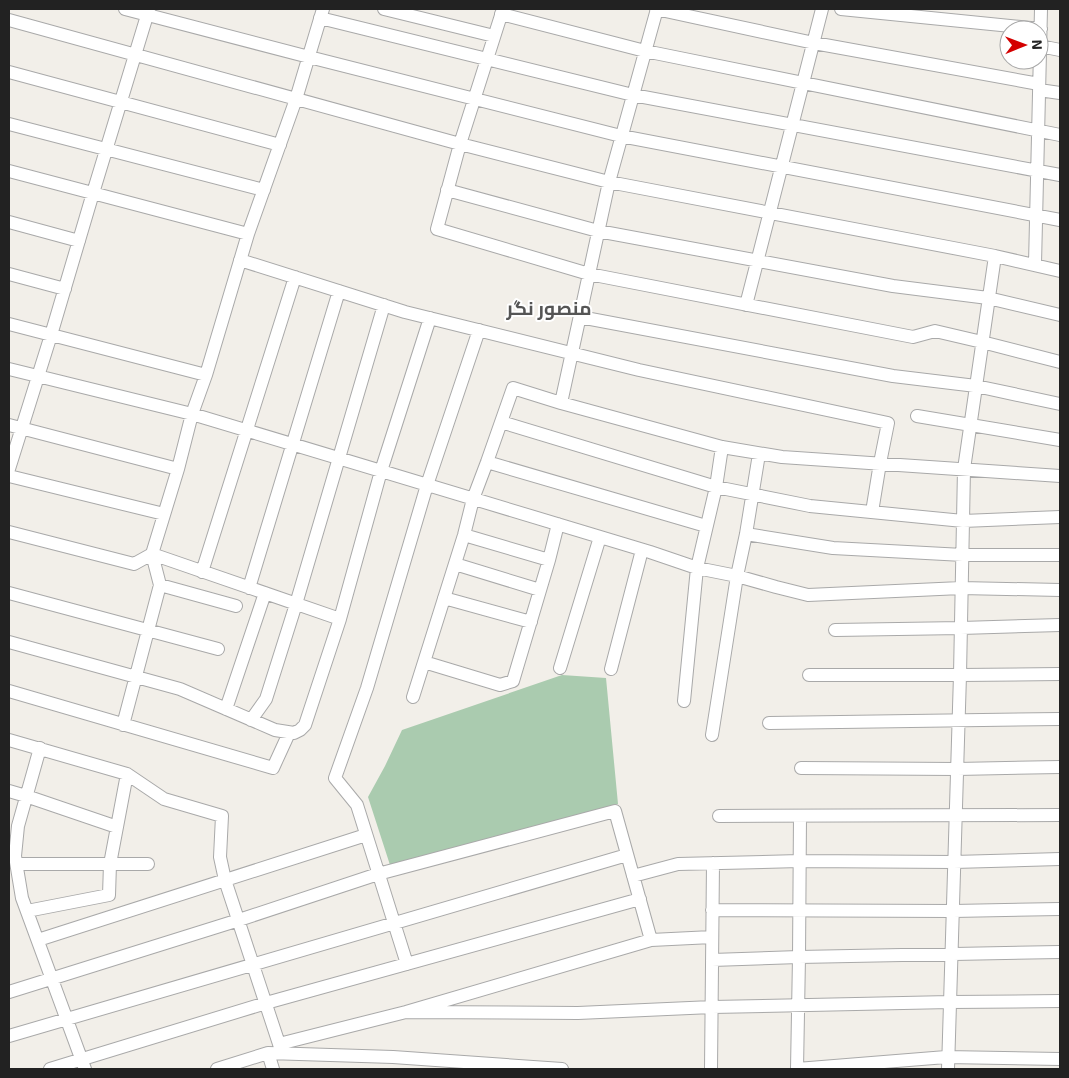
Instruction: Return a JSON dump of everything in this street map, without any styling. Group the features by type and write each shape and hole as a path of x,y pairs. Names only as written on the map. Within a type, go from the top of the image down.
{"street":[{"path":"125,9 148,12 308,57 622,136 1060,220"},
{"path":"384,9 494,36"},
{"path":"561,403 609,182 656,9 814,43 1039,87 1060,94"},
{"path":"746,304 822,9"},
{"path":"841,9 999,24"},
{"path":"123,724 160,585 152,554 192,414 206,375 248,234 296,99 322,11 487,59 633,94 1060,176"},
{"path":"1060,135 645,51 502,11 460,144 437,229 589,274 913,337 935,331 1060,362"},
{"path":"9,469 15,427 38,376 52,334 148,12"},
{"path":"9,20 460,144 609,182 995,256 1060,271"},
{"path":"1035,264 1039,70"},
{"path":"9,72 280,144"},
{"path":"9,124 264,190"},
{"path":"9,171 248,234"},
{"path":"447,190 598,231 893,286 988,298 1060,315"},
{"path":"9,222 79,241"},
{"path":"948,1063 954,911 964,469 995,256"},
{"path":"240,260 430,318 639,370 888,423 872,512"},
{"path":"9,274 65,289"},
{"path":"202,572 295,277"},
{"path":"249,588 339,291"},
{"path":"250,720 266,699 384,305"},
{"path":"580,317 893,376 976,386 1060,404"},
{"path":"9,642 180,689 275,730 294,733 300,730 305,725 340,620 381,471 430,318"},
{"path":"9,324 206,375"},
{"path":"407,964 357,806 334,778 367,688 427,485 479,330"},
{"path":"9,369 192,414 558,524 697,568 737,576 808,595 961,588 1060,590"},
{"path":"414,697 464,535 473,499 512,388 722,447 759,454 1060,476"},
{"path":"917,416 1060,440"},
{"path":"501,422 716,487 810,506 964,521 1060,517"},
{"path":"15,427 178,468"},
{"path":"684,701 697,568 716,487 722,447"},
{"path":"712,735 737,576 759,454"},
{"path":"487,462 706,526"},
{"path":"9,476 164,514"},
{"path":"424,662 500,685 513,681 558,524"},
{"path":"9,532 134,564 152,554 340,620"},
{"path":"746,534 833,548 963,555 1060,555"},
{"path":"464,535 549,560"},
{"path":"560,668 600,537"},
{"path":"611,669 642,550"},
{"path":"455,564 540,590"},
{"path":"160,585 236,606"},
{"path":"9,593 218,648"},
{"path":"226,709 265,593"},
{"path":"444,598 530,622"},
{"path":"835,630 1060,625"},
{"path":"809,674 1060,674"},
{"path":"9,692 273,768 289,733"},
{"path":"769,723 1060,719"},
{"path":"9,740 127,774 164,799 222,816 220,857 225,880 280,1048"},
{"path":"40,748 18,826 15,856 22,898 83,1064"},
{"path":"800,768 957,769 1060,767"},
{"path":"27,911 109,896 110,864 127,774"},
{"path":"9,791 117,827"},
{"path":"9,992 378,874 615,811 651,940"},
{"path":"719,816 1060,815"},
{"path":"800,816 800,956 797,1069 1060,1059"},
{"path":"38,940 366,835"},
{"path":"9,1036 627,855"},
{"path":"633,876 678,864 800,860 954,862 1060,859"},
{"path":"711,1069 712,863"},
{"path":"17,864 148,864"},
{"path":"50,1069 83,1064 266,1003 640,899"},
{"path":"712,910 1060,910"},
{"path":"218,1069 280,1048 651,940 712,937"},
{"path":"712,960 800,956 1060,952"},
{"path":"406,1012 578,1013 712,1007 1060,1001"},
{"path":"280,1048 393,1057 453,1065 562,1069"},
{"path":"268,1052 273,1069"}],"green space":[{"path":"562,675 606,678 618,804 390,865 368,797 402,730"}],"district":[{"name":"منصور نگر","path":"549,307"}]}
